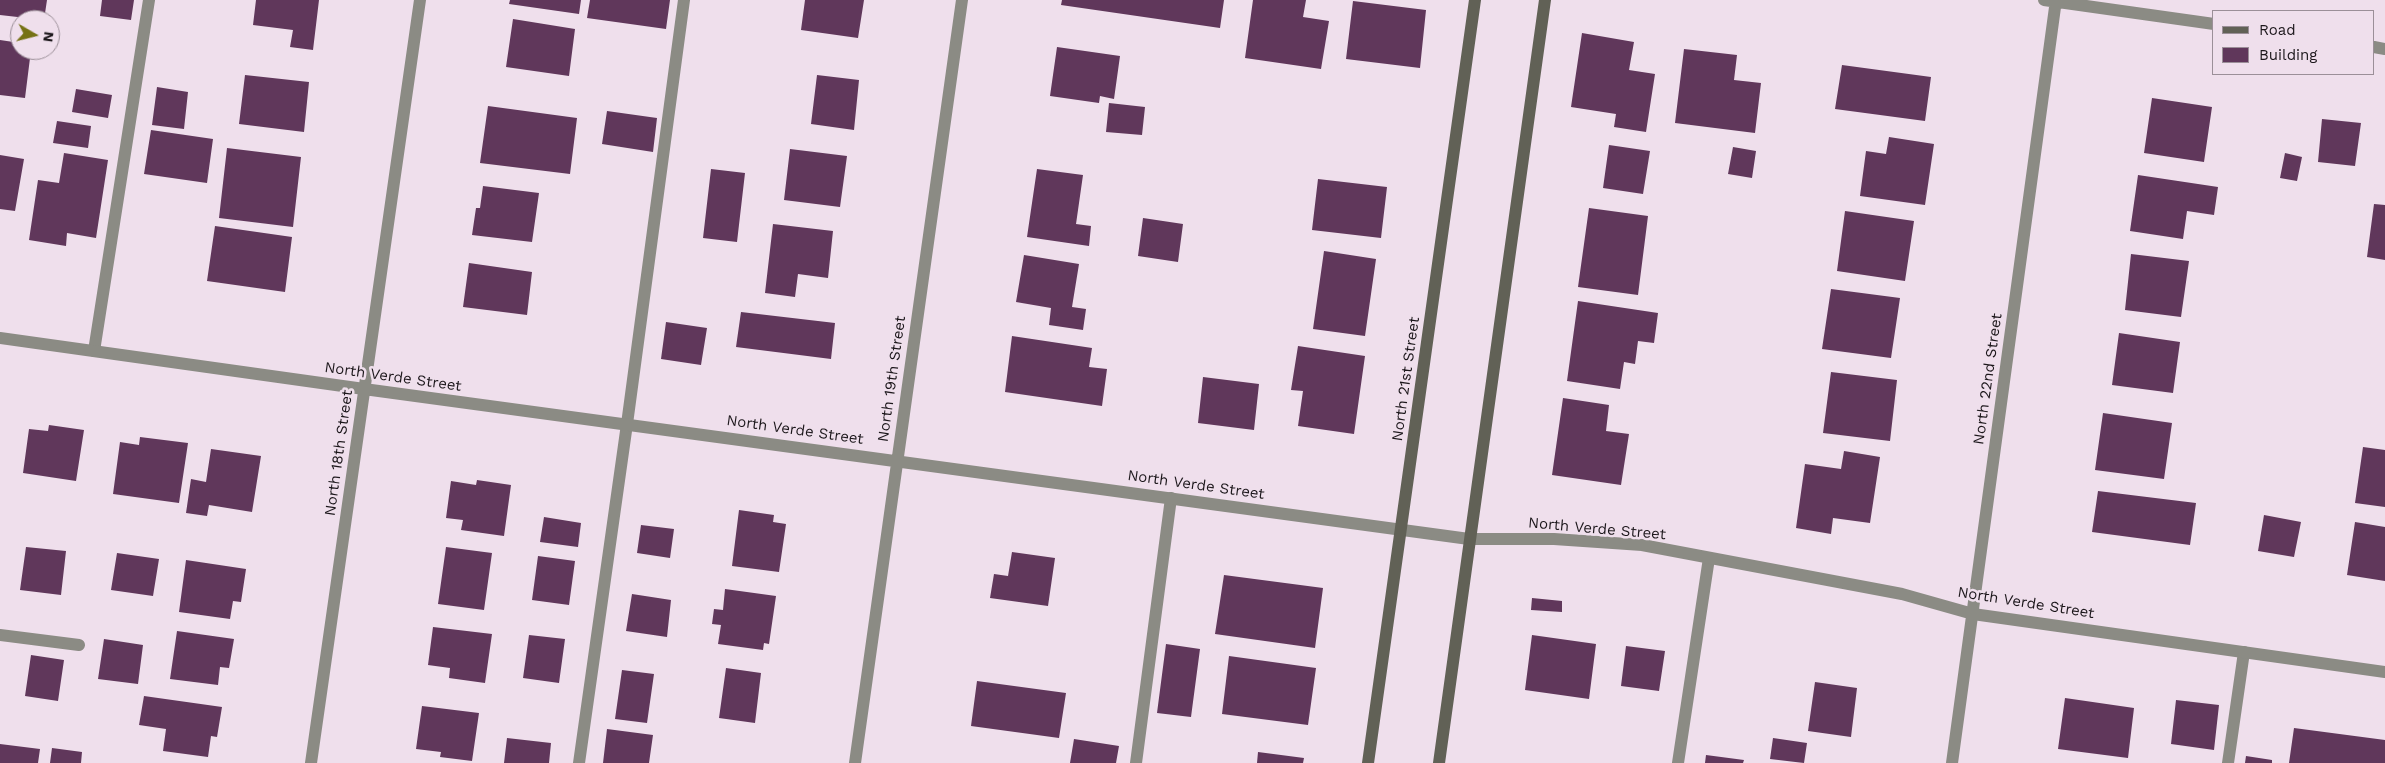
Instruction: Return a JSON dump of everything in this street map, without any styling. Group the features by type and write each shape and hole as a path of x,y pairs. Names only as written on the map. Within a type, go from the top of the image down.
{"main road":[{"name":"North 21st Street","path":"1368,763 1475,0"},
{"path":"1439,763 1545,0"}],"street":[{"path":"94,351 149,0"},
{"name":"North 18th Street","path":"311,763 420,0"},
{"path":"579,763 684,0"},
{"name":"North 19th Street","path":"855,763 962,0"},
{"path":"2052,1 2212,24"},
{"name":"North 22nd Street","path":"1952,763 2052,1"},
{"name":"North Verde Street","path":"0,338 364,390 897,460 1469,539 1554,539 1642,546 1902,594 1973,614 2385,672"},
{"path":"1136,763 1171,498"},
{"path":"1678,763 1709,558"},
{"path":"0,635 80,645"},
{"path":"2228,763 2244,652"}],"building":[{"path":"0,0 47,0 46,10 10,10 10,16 0,15"},
{"path":"102,0 134,0 131,20 100,16"},
{"path":"256,0 319,0 313,50 290,47 293,30 253,25"},
{"path":"510,0 581,0 579,14 509,4"},
{"path":"590,0 670,0 666,29 587,18"},
{"path":"805,0 864,0 858,38 801,30"},
{"path":"1062,0 1224,0 1220,28 1061,5"},
{"path":"1253,0 1306,0 1303,17 1329,21 1321,69 1245,58"},
{"path":"1353,1 1426,10 1420,68 1346,59"},
{"path":"513,19 575,29 569,76 506,67"},
{"path":"1582,33 1634,42 1629,70 1655,74 1646,132 1614,127 1616,114 1571,107"},
{"path":"0,40 10,42 10,60 30,60 25,98 0,95"},
{"path":"1057,47 1120,56 1114,99 1100,96 1099,103 1050,96"},
{"path":"1684,49 1737,55 1734,80 1761,83 1755,133 1675,123"},
{"path":"1842,65 1931,77 1925,121 1835,109"},
{"path":"245,75 309,82 304,132 239,124"},
{"path":"817,75 859,80 854,130 811,124"},
{"path":"157,87 188,92 184,129 152,125"},
{"path":"76,89 112,95 108,118 72,112"},
{"path":"2152,98 2212,107 2204,162 2144,153"},
{"path":"1109,103 1145,107 1142,135 1106,132"},
{"path":"488,106 577,118 570,174 480,163"},
{"path":"607,111 657,118 653,152 602,144"},
{"path":"2322,119 2361,123 2355,166 2318,162"},
{"path":"57,121 91,126 88,148 53,143"},
{"path":"151,130 213,139 207,183 144,174"},
{"path":"1889,137 1934,144 1925,205 1860,196 1866,151 1886,154"},
{"path":"1609,145 1650,151 1643,194 1603,188"},
{"path":"1733,147 1756,151 1752,178 1728,174"},
{"path":"227,148 301,157 293,227 219,218"},
{"path":"790,149 847,156 840,207 784,200"},
{"path":"64,153 108,160 96,238 67,233 66,246 29,240 38,180 59,183"},
{"path":"2285,153 2302,157 2297,181 2280,178"},
{"path":"0,155 24,159 15,211 0,209"},
{"path":"711,169 745,173 737,242 703,238"},
{"path":"1037,169 1083,175 1076,224 1091,226 1089,246 1027,237"},
{"path":"2138,175 2218,187 2214,215 2187,211 2183,239 2130,231"},
{"path":"1318,179 1387,187 1381,238 1312,230"},
{"path":"483,186 539,193 532,242 472,235 476,208 480,208"},
{"path":"2374,204 2385,205 2385,260 2367,257"},
{"path":"1589,208 1648,216 1638,295 1578,287"},
{"path":"1845,211 1914,221 1905,281 1837,271"},
{"path":"1143,218 1183,224 1178,262 1138,256"},
{"path":"773,224 833,231 828,278 798,274 795,297 765,293"},
{"path":"215,226 292,237 285,292 207,281"},
{"path":"1324,251 1376,259 1365,336 1313,329"},
{"path":"2131,254 2189,261 2181,317 2125,310"},
{"path":"1024,255 1079,264 1072,307 1086,309 1083,330 1049,325 1051,308 1016,302"},
{"path":"469,263 532,272 527,315 463,307"},
{"path":"1831,289 1900,298 1891,358 1822,349"},
{"path":"1578,301 1658,313 1654,343 1638,341 1635,364 1624,362 1620,389 1567,381"},
{"path":"741,312 835,323 831,359 736,347"},
{"path":"666,322 707,328 701,365 661,359"},
{"path":"2119,333 2180,342 2173,393 2112,385"},
{"path":"1012,336 1092,348 1089,367 1107,369 1102,406 1005,392"},
{"path":"1298,346 1365,356 1354,434 1298,426 1303,391 1291,390"},
{"path":"1831,372 1897,380 1890,441 1823,433"},
{"path":"1203,377 1259,384 1254,430 1198,423"},
{"path":"1563,398 1609,405 1606,431 1629,434 1621,485 1552,475"},
{"path":"2103,413 2172,423 2164,479 2095,470"},
{"path":"49,425 84,430 76,481 23,473 29,429 48,431"},
{"path":"140,437 188,443 179,503 113,494 120,442 139,445"},
{"path":"2363,447 2385,450 2385,507 2355,503"},
{"path":"211,449 261,456 252,512 209,505 207,516 186,513 191,479 206,482"},
{"path":"1844,451 1880,457 1870,523 1833,518 1831,534 1796,528 1805,464 1841,469"},
{"path":"477,480 511,485 504,536 461,530 463,520 446,518 451,481 476,485"},
{"path":"2098,491 2196,503 2190,545 2092,532"},
{"path":"739,510 774,515 773,522 786,524 779,572 732,566"},
{"path":"2264,515 2301,522 2294,557 2258,551"},
{"path":"544,517 581,523 578,547 540,542"},
{"path":"2355,522 2385,527 2385,581 2347,575"},
{"path":"641,525 674,529 670,558 637,553"},
{"path":"26,547 66,551 61,595 20,590"},
{"path":"446,547 492,553 484,610 438,604"},
{"path":"1012,552 1055,558 1048,606 990,598 994,574 1008,576"},
{"path":"117,553 159,559 153,596 111,590"},
{"path":"538,556 575,561 569,605 532,600"},
{"path":"186,560 246,569 241,602 233,601 230,619 179,612"},
{"path":"1224,575 1323,588 1315,648 1215,634"},
{"path":"725,589 776,596 769,644 764,643 763,650 718,644 721,625 712,624 714,609 723,610"},
{"path":"632,594 671,600 667,637 626,631"},
{"path":"1532,598 1562,601 1562,612 1531,610"},
{"path":"433,627 492,634 485,683 449,678 450,668 428,665"},
{"path":"177,631 234,639 229,668 220,667 218,685 170,679"},
{"path":"529,635 565,639 559,683 523,678"},
{"path":"1532,635 1596,644 1589,699 1525,690"},
{"path":"104,639 143,645 138,684 98,679"},
{"path":"1166,644 1200,649 1191,717 1157,713"},
{"path":"1626,646 1665,651 1659,691 1621,686"},
{"path":"31,655 64,660 58,701 25,696"},
{"path":"1229,656 1316,668 1308,725 1222,714"},
{"path":"726,668 761,673 755,723 719,718"},
{"path":"622,670 654,674 647,723 615,719"},
{"path":"977,681 1066,693 1059,738 971,726"},
{"path":"1815,682 1857,688 1851,737 1808,731"},
{"path":"144,696 222,707 217,737 211,736 208,757 163,751 166,729 139,725"},
{"path":"2065,698 2134,708 2128,758 2058,749"},
{"path":"2176,700 2219,705 2214,750 2171,744"},
{"path":"422,706 479,713 472,761 440,757 441,752 416,749"},
{"path":"2294,728 2385,740 2385,763 2289,763"},
{"path":"607,729 653,735 649,763 603,763"},
{"path":"507,738 551,743 549,763 504,763"},
{"path":"1773,738 1807,743 1804,763 1770,759"},
{"path":"1074,739 1119,746 1116,763 1070,763"},
{"path":"0,744 40,749 38,763 0,763"},
{"path":"52,748 82,752 81,763 50,763"},
{"path":"1258,752 1304,758 1303,763 1257,763"},
{"path":"1706,755 1744,760 1743,763 1705,763"},
{"path":"2246,756 2272,760 2272,763 2245,763"}]}
